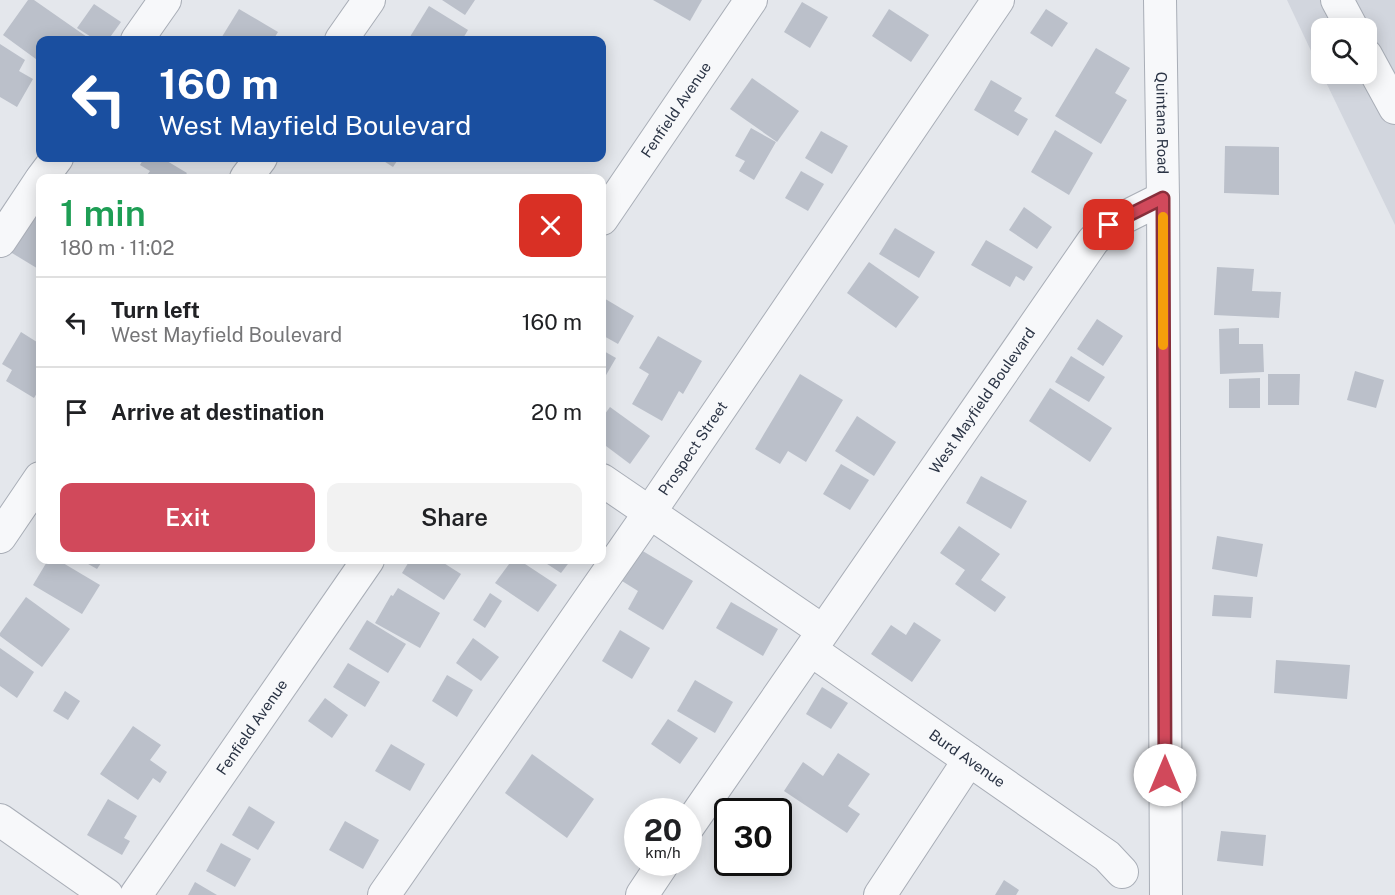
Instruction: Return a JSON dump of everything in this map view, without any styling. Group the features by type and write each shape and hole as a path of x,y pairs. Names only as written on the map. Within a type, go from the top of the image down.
{"street":[{"path":"139,36 165,0"},
{"path":"344,36 369,0"},
{"name":"Fenfield Avenue","path":"606,213 752,0"},
{"name":"Prospect Street","path":"384,895 650,512 998,0"},
{"name":"Quintana Road","path":"1160,0 1163,198 1165,881"},
{"path":"1337,0 1347,18"},
{"path":"1377,75 1395,108"},
{"path":"0,241 36,187"},
{"name":"West Mayfield Boulevard","path":"702,807 1093,242 1109,225 1163,198"},
{"name":"Burd Avenue","path":"606,483 650,512 969,760 1107,856 1114,883"},
{"path":"0,537 36,484"},
{"name":"Fenfield Avenue","path":"136,895 365,564"},
{"path":"880,895 969,760"},
{"path":"2,825 107,895"},
{"path":"642,895 655,876"},
{"path":"1114,883 1165,881"}],"shaded area":[{"path":"1287,0 1395,0 1395,225 1327,84 1377,84 1377,18 1311,18 1311,51"}],"building":[{"path":"28,0 34,0 86,36 36,36 36,59 3,35"},
{"path":"442,0 475,0 465,15"},
{"path":"653,0 702,0 690,21"},
{"path":"802,2 828,17 810,48 784,32"},
{"path":"94,4 121,22 111,36 90,36 77,28"},
{"path":"429,6 468,30 464,36 410,36"},
{"path":"239,9 278,32 276,36 222,36"},
{"path":"889,9 929,35 911,62 872,36"},
{"path":"1046,9 1068,23 1052,47 1030,33"},
{"path":"0,44 25,60 19,71 33,79 17,107 0,97"},
{"path":"1096,48 1130,68 1115,93 1127,100 1101,144 1055,116"},
{"path":"752,78 799,111 777,142 730,109"},
{"path":"991,80 1022,98 1014,111 1028,119 1018,136 974,110"},
{"path":"751,128 776,142 754,180 739,171 745,161 735,156"},
{"path":"1055,130 1093,153 1069,195 1031,172"},
{"path":"821,131 848,146 832,174 805,158"},
{"path":"1225,146 1279,147 1279,195 1224,193"},
{"path":"142,162 169,162 187,173 148,174 150,171 140,165"},
{"path":"385,162 396,162 393,167"},
{"path":"801,171 824,184 808,211 785,198"},
{"path":"33,205 36,207 36,268 7,250"},
{"path":"1024,207 1052,227 1037,249 1009,230"},
{"path":"895,228 935,252 919,278 879,254"},
{"path":"986,240 1033,267 1024,281 1016,276 1010,287 971,265"},
{"path":"869,262 919,297 896,328 847,293"},
{"path":"1217,267 1254,269 1252,291 1281,292 1279,318 1214,315"},
{"path":"606,299 634,316 618,344 606,337"},
{"path":"1097,319 1123,336 1103,366 1077,349"},
{"path":"1239,328 1239,344 1263,344 1264,372 1220,374 1219,329"},
{"path":"21,332 36,341 36,395 34,398 6,381 12,370 2,364"},
{"path":"658,336 702,361 683,394 679,391 662,421 632,404 649,374 639,368"},
{"path":"606,352 616,358 606,375"},
{"path":"1071,356 1105,377 1089,402 1055,382"},
{"path":"1355,371 1384,380 1376,408 1347,400"},
{"path":"800,374 843,400 806,462 788,451 780,464 755,449"},
{"path":"1268,374 1300,374 1299,405 1268,405"},
{"path":"1260,378 1260,408 1229,408 1229,379"},
{"path":"1050,388 1112,428 1090,462 1029,421"},
{"path":"610,407 650,436 630,464 606,446 606,412"},
{"path":"857,416 896,442 874,476 835,451"},
{"path":"841,464 869,480 850,510 823,494"},
{"path":"981,476 1027,501 1011,529 966,503"},
{"path":"959,526 1000,554 981,580 1006,597 995,612 955,584 965,570 940,553"},
{"path":"1217,536 1263,544 1257,577 1212,569"},
{"path":"641,550 693,581 663,630 628,609 638,591 622,581"},
{"path":"46,564 65,564 100,585 82,614 33,585"},
{"path":"88,564 100,564 97,569"},
{"path":"408,564 445,564 461,574 444,600 402,573"},
{"path":"509,564 525,564 557,585 538,612 495,583"},
{"path":"547,564 568,564 561,573"},
{"path":"398,588 440,613 420,648 375,623 391,595 393,596"},
{"path":"490,593 502,601 485,628 473,620"},
{"path":"1214,595 1253,597 1251,618 1212,616"},
{"path":"26,597 70,629 42,667 0,636"},
{"path":"731,602 778,629 763,656 716,628"},
{"path":"367,620 406,644 388,673 349,649"},
{"path":"914,622 941,640 912,682 871,654 891,625 906,635"},
{"path":"620,630 650,648 632,679 602,661"},
{"path":"473,638 499,657 481,681 456,663"},
{"path":"0,648 34,672 17,698 0,686"},
{"path":"1276,660 1350,665 1347,699 1274,693"},
{"path":"348,663 380,682 365,707 333,687"},
{"path":"447,675 473,690 457,717 432,701"},
{"path":"695,680 733,702 715,733 677,711"},
{"path":"822,687 848,703 831,729 806,714"},
{"path":"65,691 80,701 68,720 53,711"},
{"path":"325,698 348,715 332,738 308,721"},
{"path":"668,719 698,738 680,764 651,744"},
{"path":"133,726 161,745 150,760 167,772 160,783 153,778 138,800 100,774"},
{"path":"391,744 425,764 410,791 375,771"},
{"path":"838,753 870,774 848,806 860,814 847,833 784,791 803,762 823,776"},
{"path":"532,754 594,799 567,838 505,793"},
{"path":"108,799 137,816 124,838 130,841 122,855 87,835"},
{"path":"249,806 275,822 258,850 232,835"},
{"path":"345,821 379,840 363,869 329,850"},
{"path":"1221,831 1266,835 1263,866 1217,861"},
{"path":"221,843 251,859 235,887 206,871"},
{"path":"1004,880 1019,890 1016,895 995,895"},
{"path":"195,882 217,895 188,895"}],"slow traffic":[{"path":"1163,217 1163,345"}],"route":[{"path":"1109,225 1163,198 1165,775"}]}
